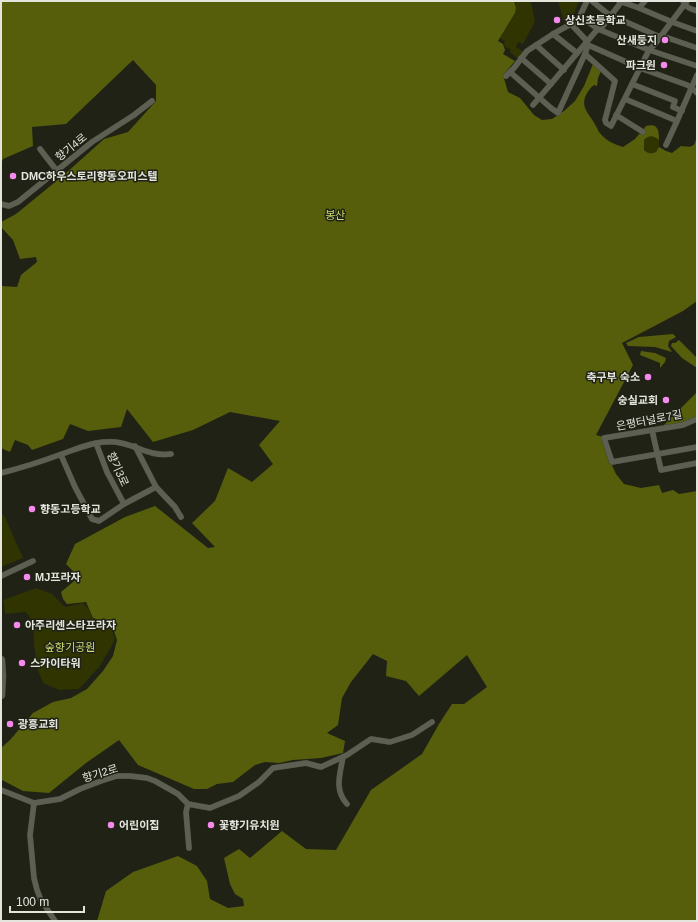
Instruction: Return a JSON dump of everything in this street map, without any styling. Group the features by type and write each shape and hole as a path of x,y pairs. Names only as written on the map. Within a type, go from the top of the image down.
{"main road":[{"path":"1,660 1,695"}],"street":[{"path":"587,1 578,20 527,51 508,74 558,113 585,54 587,43"},
{"path":"592,1 608,14 660,37 668,38 697,48"},
{"path":"533,105 598,29 602,27 621,1 697,31"},
{"path":"639,8 645,1"},
{"path":"685,2 688,8 697,11"},
{"path":"585,54 615,80 605,120 606,123 611,126 649,50 672,22 685,2"},
{"path":"580,16 598,29 649,50 697,66"},
{"path":"570,24 587,43 640,68 687,85 697,93"},
{"path":"554,34 577,53"},
{"path":"536,45 564,70"},
{"path":"521,58 551,84"},
{"path":"666,145 678,121 697,75"},
{"path":"632,84 675,101 673,107 682,110"},
{"path":"625,99 678,121"},
{"name":"향기4로","path":"1,204 9,206 18,202 92,142 134,115 152,101"},
{"path":"616,115 643,132"},
{"path":"40,148 57,171"},
{"name":"은평터널로7길","path":"658,454 612,462 604,438 683,425 697,419"},
{"path":"652,430 662,470 697,463"},
{"name":"향기3로","path":"96,442 107,472 124,504"},
{"name":"향기3로","path":"1,473 24,467 96,442 115,442 135,446 154,454 171,454"},
{"path":"135,446 156,487 175,506 181,517"},
{"path":"658,454 697,447"},
{"name":"향기3로","path":"61,454 75,487 92,519 99,521 124,504 156,487"},
{"path":"1,576 33,561"},
{"path":"189,848 186,812 188,804 210,808 239,796 259,782 273,768 306,763 322,767 347,755 371,739 390,742 412,735 432,722"},
{"path":"343,757 338,785 342,799 347,804"},
{"name":"향기2로","path":"34,803 60,799 80,789 117,776 130,776 147,778 156,781 178,794 188,804"},
{"path":"1,790 34,803 30,835 34,878 41,900 55,921"}],"green space":[{"name":"봉산","path":"1,1 514,1 516,8 515,13 498,41 503,44 505,50 503,54 515,61 503,75 508,92 520,98 534,115 542,120 552,119 564,111 575,101 584,86 593,64 601,71 597,86 594,85 586,95 584,106 601,135 613,143 623,147 635,139 646,126 650,125 657,128 659,140 651,136 646,138 644,140 644,150 648,153 653,153 656,152 659,147 672,153 681,146 689,147 694,145 697,133 697,301 683,311 622,343 633,365 596,435 603,437 610,461 616,474 624,484 641,488 659,485 662,493 673,490 679,494 697,491 697,921 97,921 106,891 133,872 178,856 197,866 207,881 210,899 228,908 244,906 243,899 235,894 230,884 224,858 239,849 250,858 282,831 306,849 336,850 371,790 422,754 452,704 464,704 487,687 467,655 419,696 406,681 386,676 387,661 373,654 351,682 342,698 338,725 327,733 345,741 343,753 321,758 293,760 279,763 265,762 255,765 233,782 217,784 207,789 194,789 138,765 119,740 86,763 49,793 23,791 2,780 1,748 10,740 33,713 53,702 71,698 87,689 103,671 113,656 117,640 112,625 93,618 86,602 67,604 63,599 61,592 79,577 66,564 75,544 125,517 155,506 208,548 215,547 192,523 215,501 228,468 252,482 273,464 259,445 280,421 230,412 193,430 153,442 127,409 121,427 88,431 70,424 63,439 32,450 28,445 15,440 10,452 1,448 1,286 17,287 21,275 37,262 36,257 20,259 13,240 1,227 1,222 16,214 65,174 104,139 128,132 156,101 156,85 133,60 66,124 32,127 33,146 3,159 1,164"},
{"path":"515,1 531,1 535,22 523,44 518,42 516,47 524,52 518,59 510,52 510,49 505,47 505,41 500,38 515,13"},
{"path":"558,1 579,1 572,19 564,22"},
{"path":"650,135 655,136 659,140 659,147 656,152 649,153 644,149 644,140"},
{"path":"673,334 676,337 669,341 668,346 672,352 655,347 628,346 626,343 639,337"},
{"path":"679,340 697,358 697,368 682,358 671,346 672,343"},
{"path":"641,351 655,353 666,358 665,362 660,368 660,363 640,355"},
{"path":"697,392 697,417 681,424 662,427"},
{"path":"4,515 23,558 1,567 1,516"},
{"name":"숲향기공원","path":"36,588 52,594 65,607 83,603 89,610 92,618 98,623 112,628 115,640 100,666 79,689 59,690 43,683 37,668 33,622 26,612 5,614 3,600"}],"place":[{"name":"상신초등학교","path":"557,20"},
{"name":"산새둥지","path":"665,40"},
{"name":"파크원","path":"664,65"},
{"name":"DMC하우스토리향동오피스텔","path":"13,176"},
{"name":"축구부 숙소","path":"648,377"},
{"name":"숭실교회","path":"666,400"},
{"name":"향동고등학교","path":"32,509"},
{"name":"MJ프라자","path":"27,577"},
{"name":"아주리센스타프라자","path":"17,625"},
{"name":"스카이타워","path":"22,663"},
{"name":"광흥교회","path":"10,724"},
{"name":"어린이집","path":"111,825"},
{"name":"꽃향기유치원","path":"211,825"}]}
